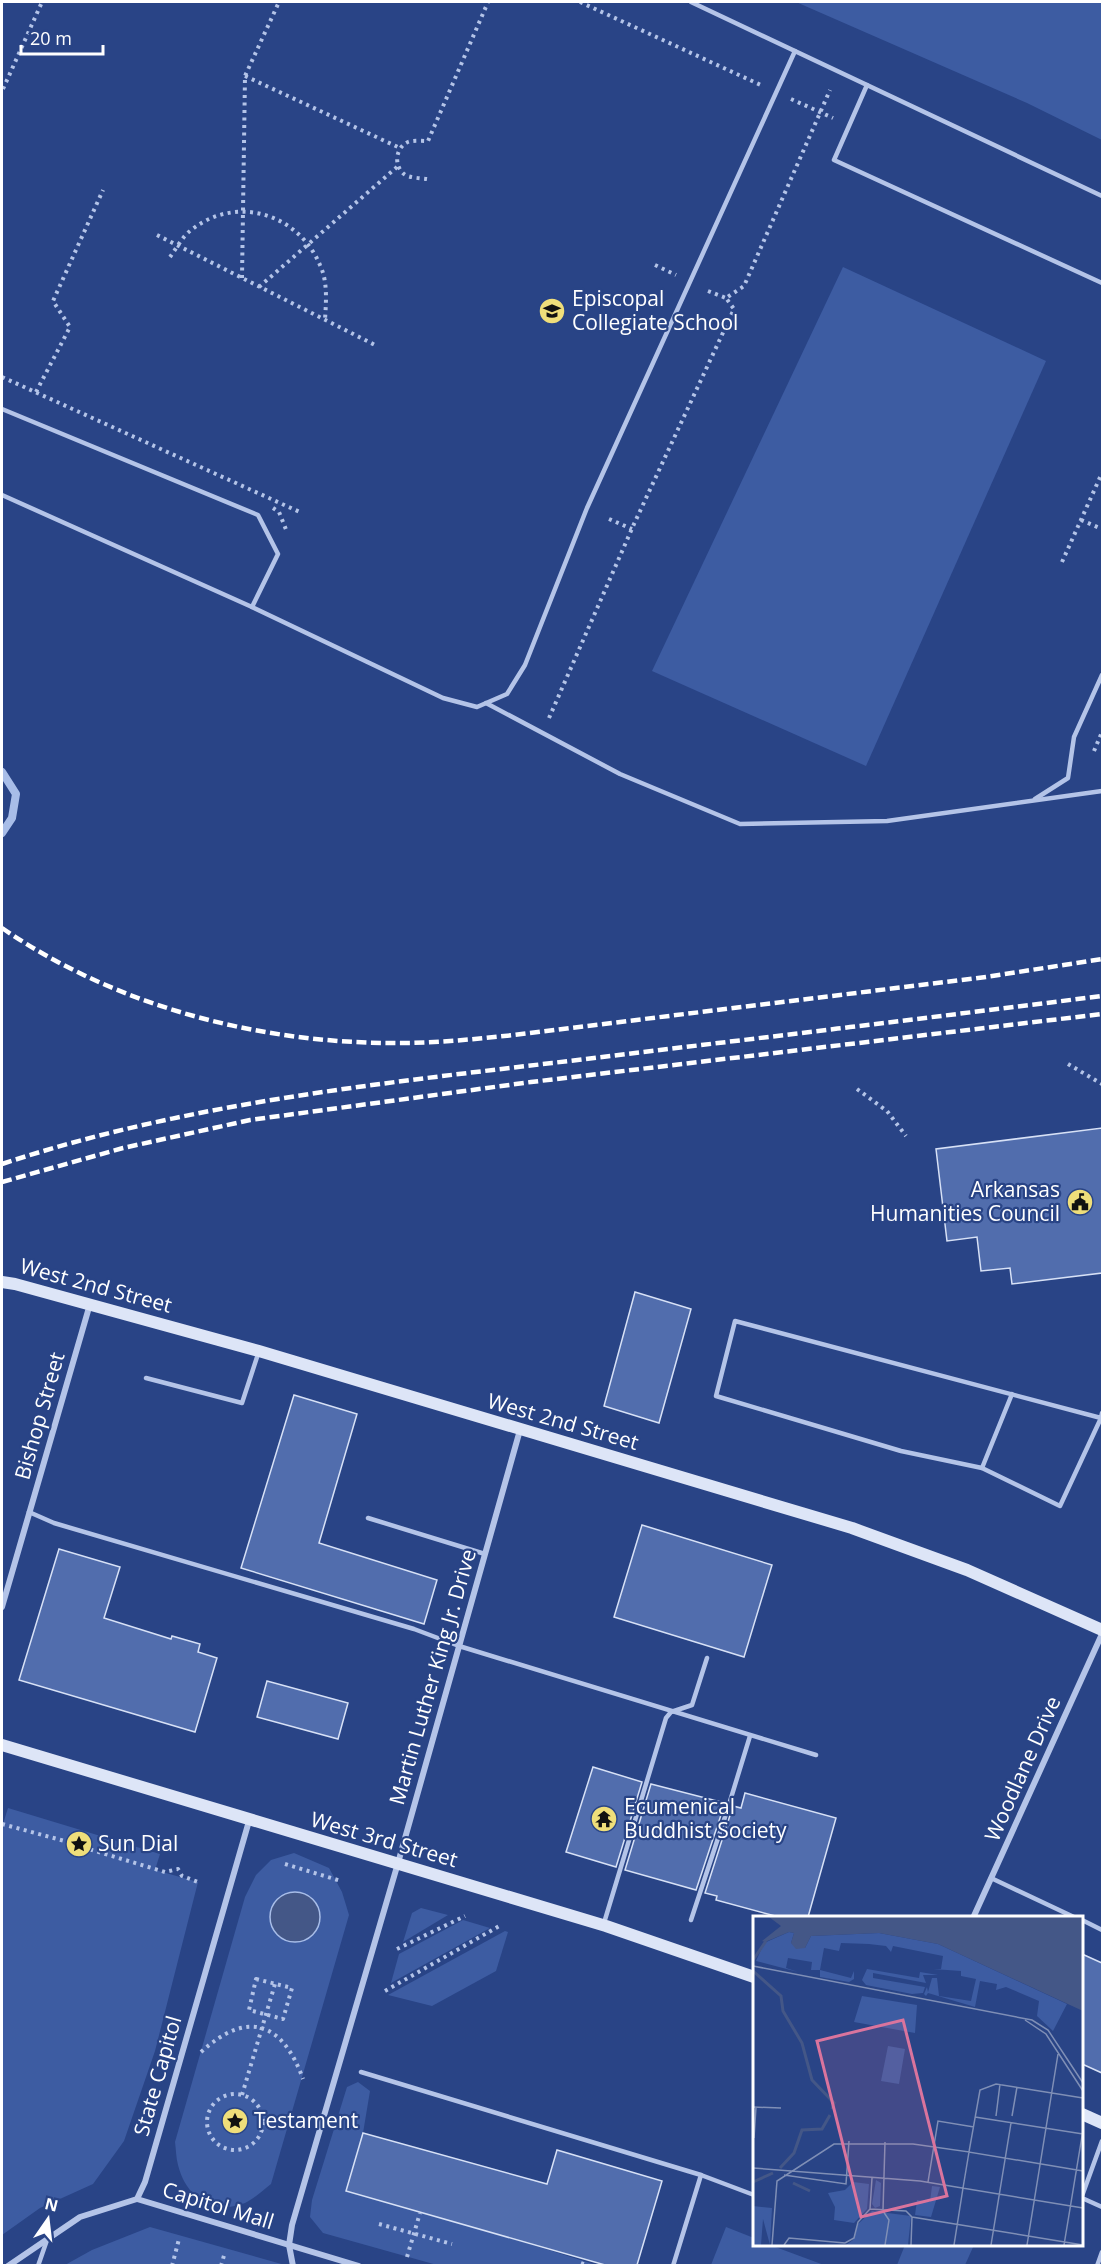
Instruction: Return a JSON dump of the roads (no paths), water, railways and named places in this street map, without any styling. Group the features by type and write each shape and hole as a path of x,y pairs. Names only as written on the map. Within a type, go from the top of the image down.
{"street":[{"name":"West 2nd Street","path":"2,1282 259,1351 761,1500 897,1544 967,1570 1102,1632"},
{"name":"Bishop Street","path":"2,1606 90,1304"},
{"name":"Martin Luther King Jr. Drive","path":"289,2245 292,2225 398,1863 520,1430"},
{"name":"Woodlane Drive","path":"973,1916 1102,1632"},
{"name":"West 3rd Street","path":"2,1745 603,1926 753,1977"},
{"name":"State Capitol","path":"137,2199 145,2182 249,1821"},
{"path":"1083,2114 1102,2123"},
{"path":"8,2265 80,2217 137,2199"},
{"name":"Capitol Mall","path":"137,2199 359,2265"},
{"path":"289,2245 293,2265"}],"lane":[{"path":"691,2 1102,196"},
{"path":"2,495 252,607 443,698 477,707 507,694 525,665 587,508 795,51"},
{"path":"867,85 834,160 1102,283"},
{"path":"2,409 258,515 278,554 252,607"},
{"path":"1033,800 1068,778 1074,737 1102,675"},
{"path":"486,703 620,774 740,824 887,821 1102,791"},
{"path":"735,1321 1012,1395 1102,1416 1060,1506 982,1468 901,1451 716,1396 735,1321"},
{"path":"146,1378 242,1403 259,1351"},
{"path":"982,1468 1012,1395"},
{"path":"29,1512 54,1523 414,1629 459,1646 816,1755"},
{"path":"368,1518 485,1554"},
{"path":"603,1926 666,1718 671,1712 692,1705 707,1658"},
{"path":"691,1920 728,1811 750,1736"},
{"path":"991,1878 1074,1916"},
{"path":"1083,1920 1102,1930"},
{"path":"361,2072 700,2175 753,2195"},
{"path":"1083,2194 1102,2141"},
{"path":"673,2265 700,2175"},
{"path":"1083,2198 1102,2207"},
{"path":"38,2265 47,2238"},
{"path":"1097,2265 1102,2252"}],"waterway":[{"path":"2,772 16,794 12,818 2,833"}],"railway":[{"path":"2,928 46,956 142,999 243,1028 295,1037 348,1042 428,1042 514,1035 986,977 1102,959"},
{"path":"2,1164 137,1126 343,1089 1102,996"},
{"path":"2,1182 123,1148 250,1120 531,1082 1102,1014"}],"place":[{"name":"Episcopal Collegiate School","path":"552,311"},
{"name":"Arkansas Humanities Council","path":"1080,1202"},
{"name":"Ecumenical Buddhist Society","path":"604,1819"},
{"name":"Sun Dial","path":"79,1844"},
{"name":"Testament","path":"235,2121"}]}
